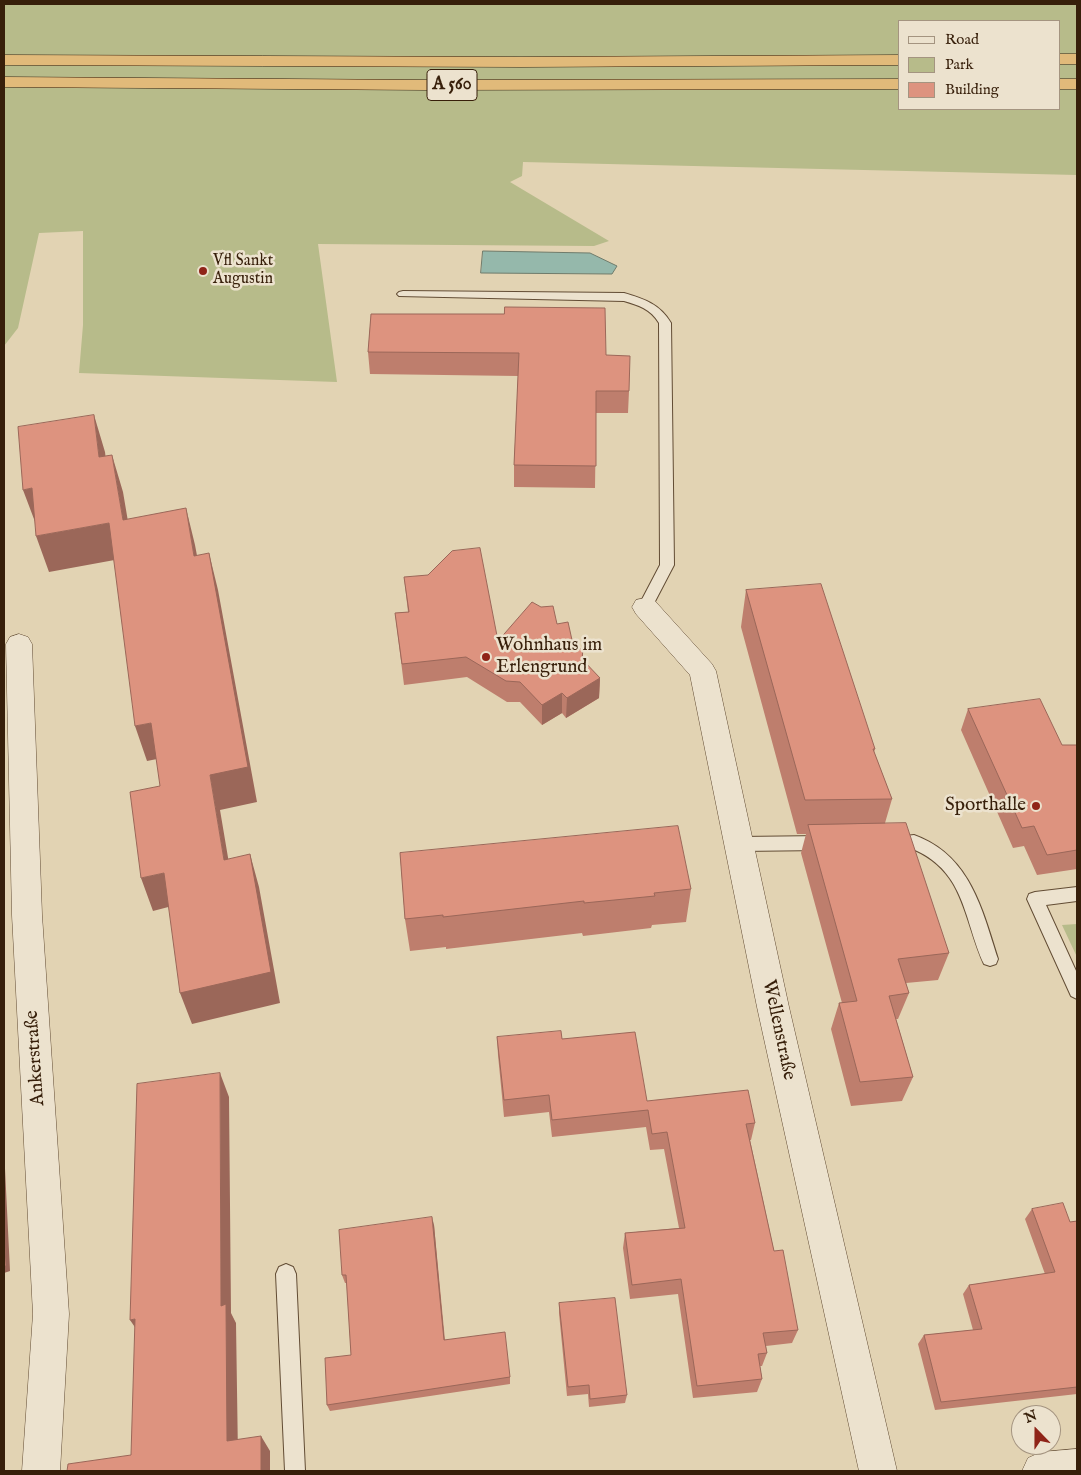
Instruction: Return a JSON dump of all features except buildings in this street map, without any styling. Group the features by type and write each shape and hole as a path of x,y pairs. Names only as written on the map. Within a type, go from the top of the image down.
{"highway":[{"path":"1061,60 1077,59"},
{"name":"A 560","path":"4,60 511,62 898,60"},
{"name":"A 560","path":"4,82 416,85 898,84"},
{"path":"1061,84 1077,84"}],"street":[{"name":"Wellenstraße","path":"645,607 703,671 773,1007 878,1471"},
{"name":"Ankerstraße","path":"19,644 27,915 51,1314 41,1471"},
{"path":"1041,1471 1077,1468"}],"lane":[{"path":"403,294 624,298 644,302 660,312 666,323 667,565 645,607"},
{"path":"875,843 914,842 931,851 951,867 972,902 990,959"},
{"path":"740,844 836,843"},
{"path":"1077,894 1036,899 1077,992"},
{"path":"286,1274 295,1471"}],"green space":[{"path":"4,4 1077,4 1077,175 523,162 522,176 510,182 609,241 594,246 318,244 337,382 79,373 83,325 83,231 39,233 18,328 4,346"},
{"path":"1077,924 1077,957 1062,925"}],"shaded area":[{"path":"483,251 590,253 617,266 612,274 481,273"}],"place":[{"name":"Vfl Sankt Augustin","path":"203,271"},
{"name":"Wohnhaus im Erlengrund","path":"486,657"},
{"name":"Sporthalle","path":"1036,806"}]}
